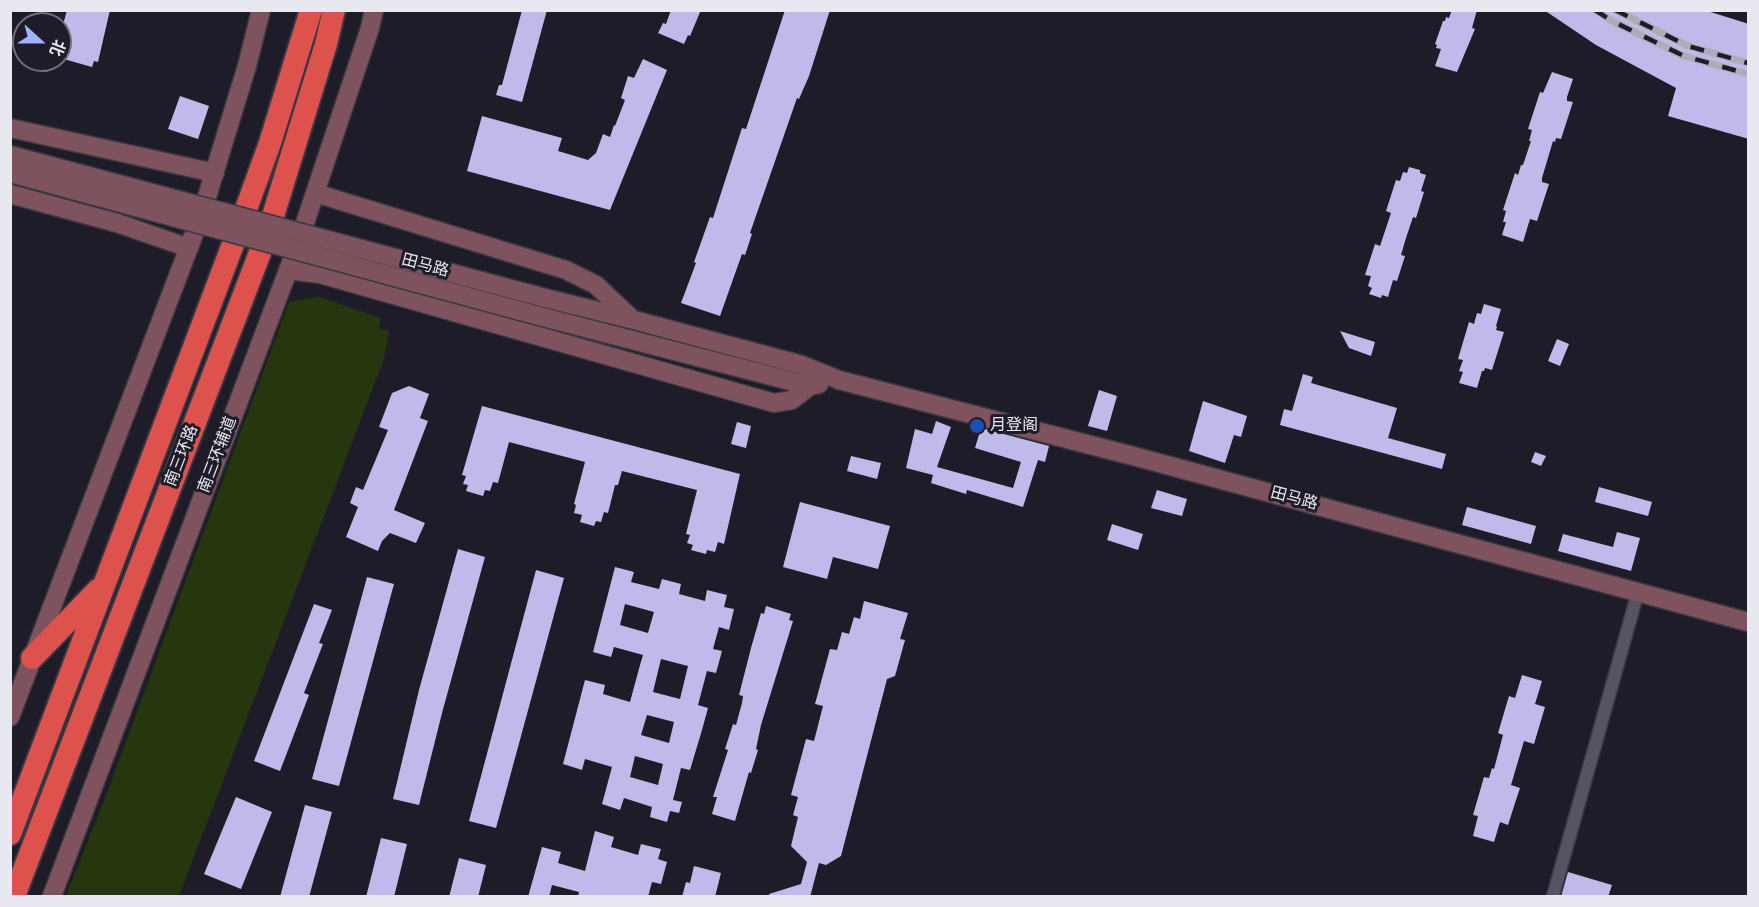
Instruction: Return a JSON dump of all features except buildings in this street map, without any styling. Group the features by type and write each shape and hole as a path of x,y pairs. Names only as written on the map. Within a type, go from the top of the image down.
{"highway":[{"name":"南三环路","path":"10,834 241,224 270,143 311,10"},
{"name":"南三环路","path":"14,897 269,229 326,44 334,10"},
{"path":"32,658 106,583"},
{"path":"28,897 34,845"}],"street":[{"path":"10,717 189,248 248,66 261,10"},
{"name":"南三环辅道","path":"52,897 288,270 367,39 374,10"},
{"path":"10,128 215,173"},
{"name":"田马路","path":"10,155 810,386 839,380"},
{"name":"田马路","path":"10,173 542,307 633,320 802,366 839,380 1137,457 1749,622"},
{"path":"315,193 566,270 596,285 633,320"},
{"path":"10,194 117,223 189,248"},
{"path":"288,270 320,274 774,403 792,400 810,386"},
{"path":"1552,897 1638,592"}],"green space":[{"path":"319,297 381,318 378,328 389,331 384,359 179,896 66,896 108,790 289,302"}],"railway":[{"path":"1595,10 1612,21 1684,56 1748,74"},
{"path":"1615,10 1688,46 1748,63"}],"place":[{"name":"月登阁","path":"977,426"}]}
